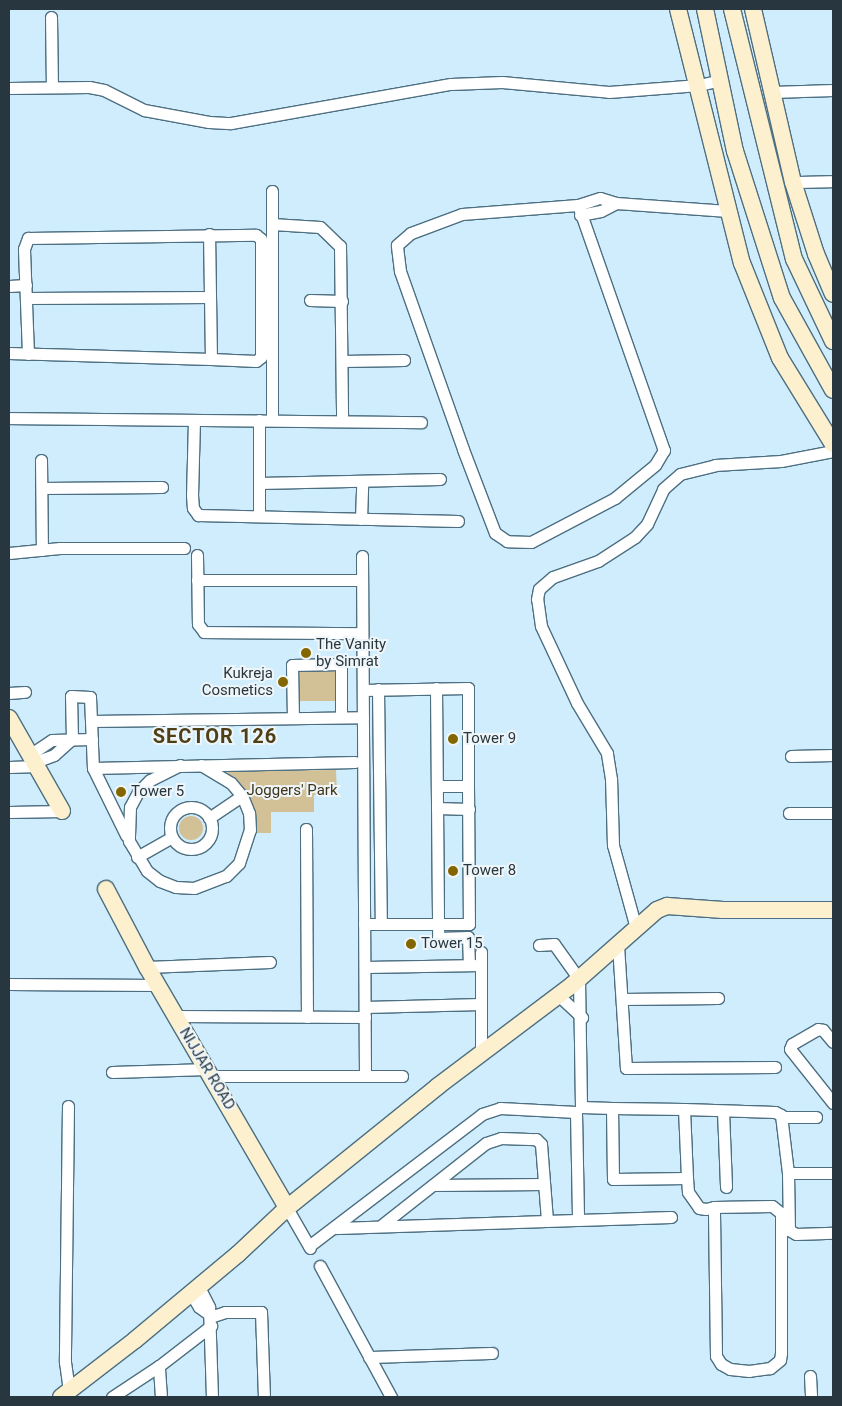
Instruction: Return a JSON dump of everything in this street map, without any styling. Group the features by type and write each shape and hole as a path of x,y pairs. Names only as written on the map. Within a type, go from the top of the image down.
{"street":[{"path":"678,9 699,85 742,263 780,358 833,444"},
{"path":"705,9 735,151 782,298 833,390"},
{"path":"732,9 794,259 833,341"},
{"path":"753,9 793,182 816,254 833,294"},
{"path":"51,17 52,86"},
{"path":"9,88 52,86 104,90 144,110 209,122 231,123 451,84 502,82 609,92 699,85 720,80"},
{"path":"772,92 833,90"},
{"path":"793,182 833,181"},
{"path":"272,191 272,420"},
{"path":"579,210 664,450 655,465 615,498 531,542 507,541 495,533 463,450 400,271 398,245 411,233 462,214 579,210 600,198 616,203 728,211"},
{"path":"272,224 320,227 335,238 341,252 342,421"},
{"path":"209,234 211,359"},
{"path":"9,353 28,354 211,359 256,361 261,357 262,239 250,234 34,236 24,242 28,354"},
{"path":"9,286 26,286"},
{"path":"26,298 210,298"},
{"path":"310,300 342,301"},
{"path":"342,361 404,360"},
{"path":"9,418 421,422"},
{"path":"194,420 192,495 196,513 203,516 458,521"},
{"path":"259,420 259,516"},
{"path":"636,928 613,845 611,779 607,752 578,703 541,626 536,599 539,589 553,577 598,561 635,537 647,524 663,488 680,474 716,466 781,461 833,451"},
{"path":"42,460 42,550"},
{"path":"259,483 440,479"},
{"path":"361,519 362,481"},
{"path":"42,488 162,487"},
{"path":"9,553 42,550 184,548"},
{"path":"197,555 198,624 204,632 362,633"},
{"path":"362,556 365,1076"},
{"path":"197,580 362,580"},
{"path":"293,718 292,665 341,664 341,717"},
{"path":"436,688 438,938 468,937 468,965"},
{"path":"363,690 468,688 469,808 469,924 364,924"},
{"path":"378,689 381,924"},
{"path":"9,692 25,692"},
{"path":"72,739 71,696 90,696 92,768 137,856 160,881 176,887 194,888 226,876 243,855 250,830 249,812 242,796 231,783 201,765"},
{"path":"92,721 363,717"},
{"path":"9,718 62,810 9,812"},
{"path":"9,766 34,761 47,742 92,739"},
{"path":"791,756 833,756"},
{"path":"92,768 354,762"},
{"path":"129,841 130,807 138,792 150,780 180,765"},
{"path":"436,786 468,786"},
{"path":"208,818 242,796"},
{"path":"437,808 469,808"},
{"path":"198,809 208,818 211,831 198,848 184,848 172,837 172,820 180,811 198,809"},
{"path":"789,813 833,813"},
{"path":"306,829 307,1017"},
{"path":"137,856 172,837"},
{"name":"NIJJAR ROAD","path":"106,889 147,967 211,1073 309,1247 336,1228"},
{"path":"65,1394 238,1254 287,1208 579,979 652,913 667,906 723,910 833,910"},
{"path":"539,945 554,944 579,979 582,1017 581,1107 775,1112 783,1117 816,1117"},
{"path":"618,945 626,1068 775,1067"},
{"path":"481,1054 482,952"},
{"path":"147,967 270,962"},
{"path":"364,967 481,964"},
{"path":"9,984 157,984"},
{"path":"558,995 582,1017"},
{"path":"622,999 718,998"},
{"path":"176,1016 307,1017 481,1004"},
{"path":"833,1042 823,1030 818,1029 792,1044 790,1048 833,1103"},
{"path":"112,1072 402,1076"},
{"path":"65,1394 68,1106"},
{"path":"336,1228 482,1114 500,1108 576,1112 578,1220"},
{"path":"612,1108 613,1179 687,1178"},
{"path":"684,1109 687,1178 692,1201 699,1208 714,1207 772,1206 781,1213 781,1353 780,1360 770,1368 749,1371 730,1368 721,1364 716,1356 714,1207"},
{"path":"723,1110 726,1187"},
{"path":"783,1117 791,1233 833,1233"},
{"path":"383,1224 486,1142 501,1138 539,1141 546,1221"},
{"path":"788,1173 833,1173"},
{"path":"433,1185 544,1184"},
{"path":"336,1228 383,1224 670,1217"},
{"path":"320,1266 391,1397"},
{"path":"194,1289 210,1319 212,1397"},
{"path":"112,1397 159,1366 210,1319 225,1312 261,1312 264,1397"},
{"path":"369,1357 492,1353"},
{"path":"159,1366 160,1397"},
{"path":"810,1376 811,1397"}],"green space":[{"path":"341,664 341,701 292,701 292,665"},
{"name":"Joggers' Park","path":"336,770 337,795 314,795 314,812 271,812 271,833 252,833 250,798 226,771"},
{"path":"191,816 200,819 203,828 200,837 191,840 182,837 179,828 182,819"}],"place":[{"name":"The Vanity by Simrat","path":"306,653"},
{"name":"Kukreja Cosmetics","path":"283,682"},
{"name":"Tower 9","path":"453,739"},
{"name":"Tower 5","path":"121,792"},
{"name":"Tower 8","path":"453,871"},
{"name":"Tower 15","path":"411,944"}],"district":[{"name":"SECTOR 126","path":"215,736"}]}
